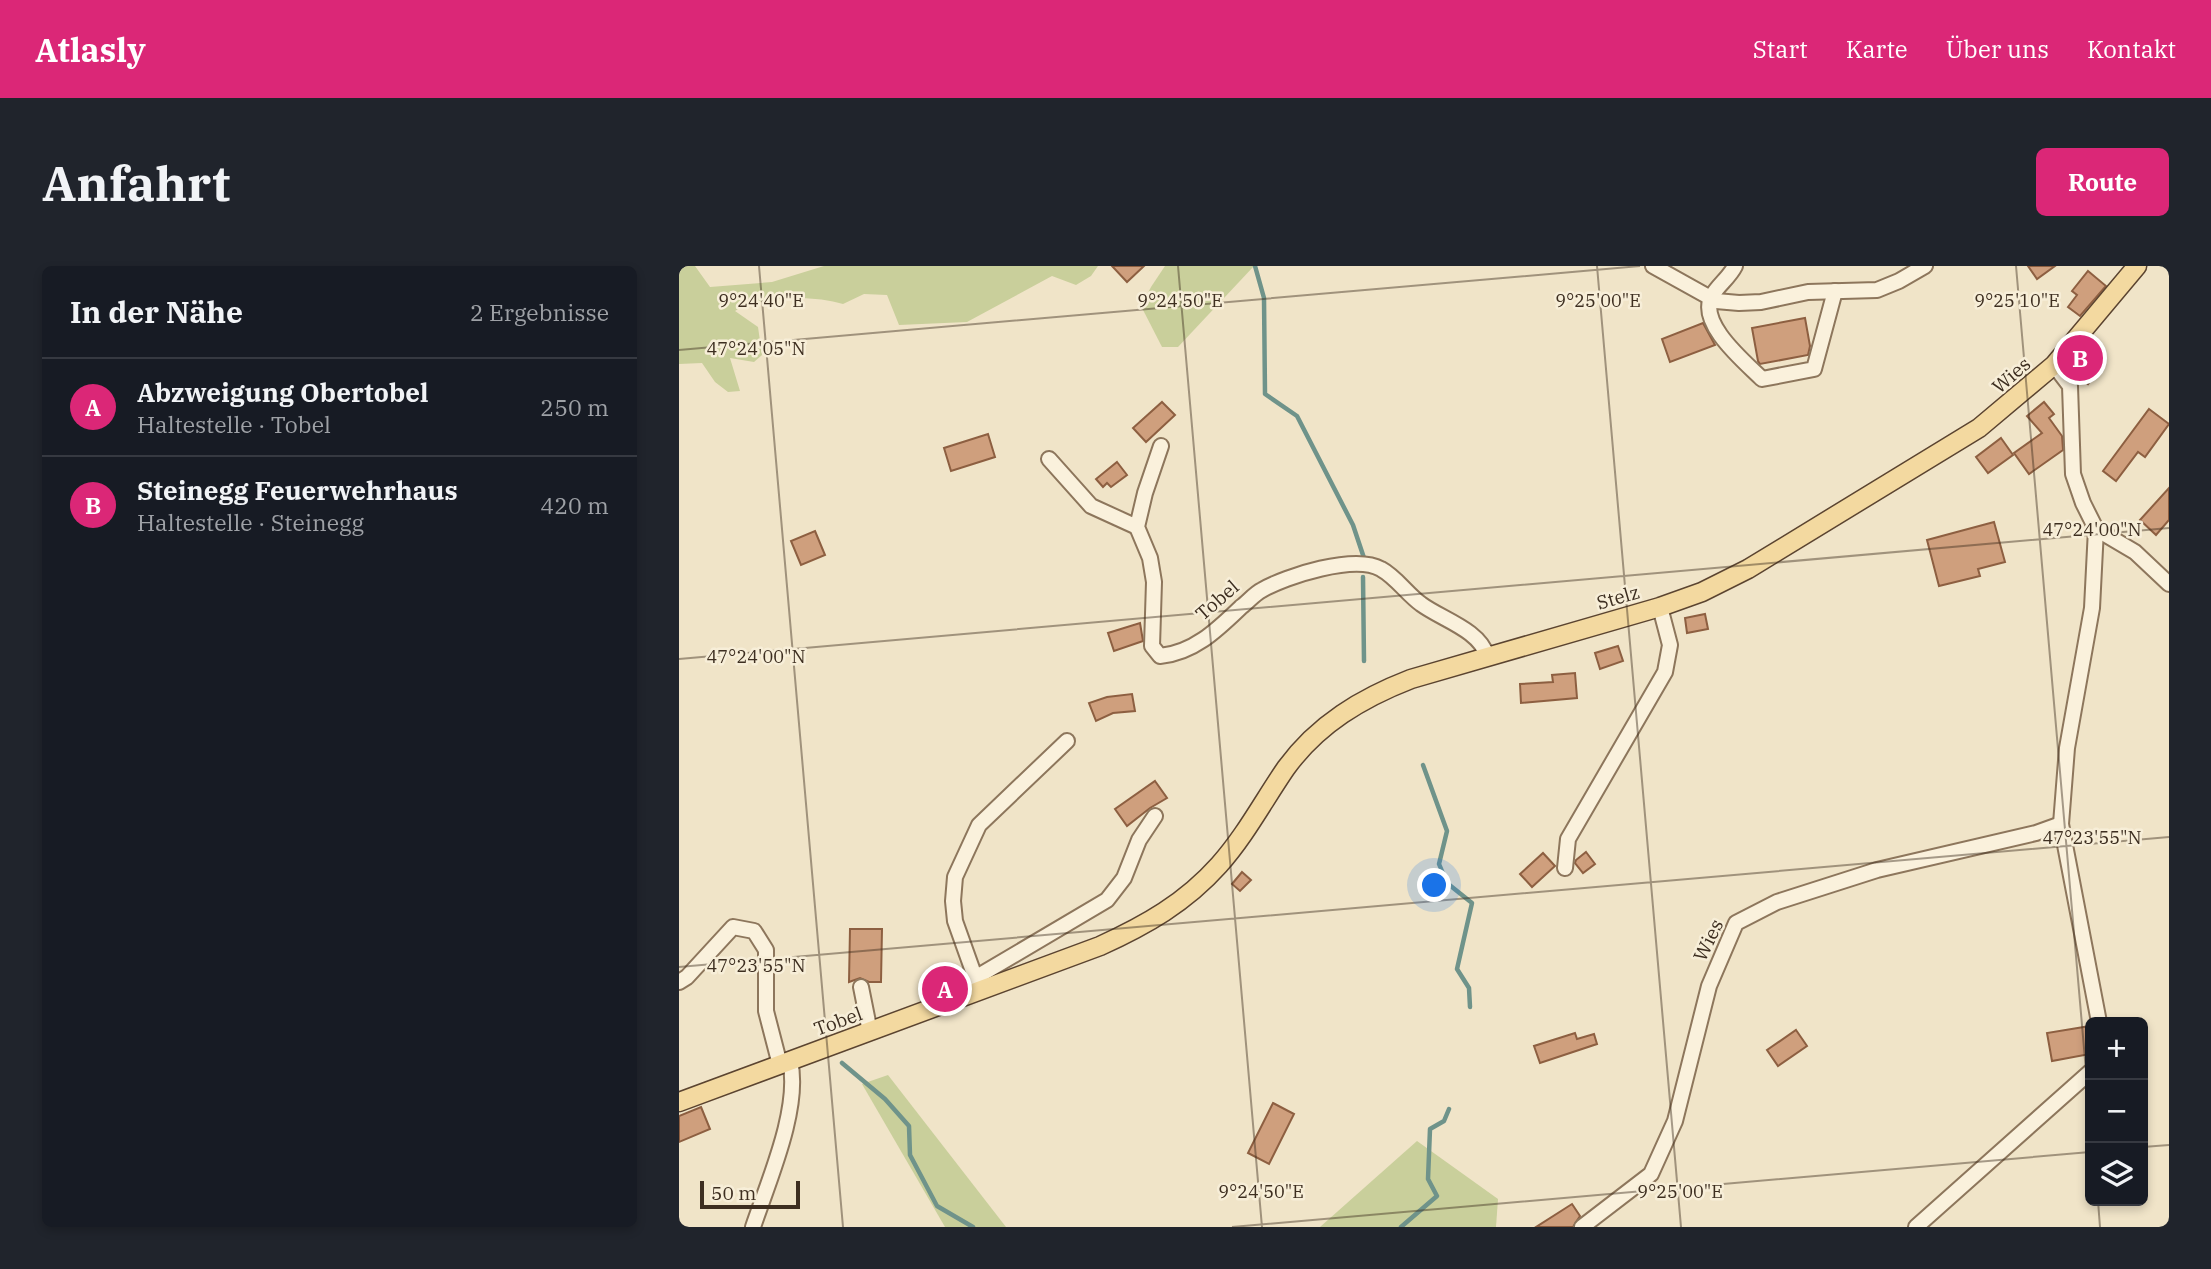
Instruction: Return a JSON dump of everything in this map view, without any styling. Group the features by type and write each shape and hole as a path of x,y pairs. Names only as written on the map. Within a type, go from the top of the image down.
{"main road":[{"path":"2054,366 2137,266"},
{"name":"Wies","path":"1660,607 1702,592 1748,569 1979,428 2054,366"},
{"name":"Stelz","path":"1391,687 1427,673 1660,607"},
{"name":"Tobel","path":"679,1102 870,1032 978,984 1100,946 1137,929 1174,906 1220,864 1288,765 1313,738 1342,712 1391,687"}],"street":[{"path":"1653,266 1710,298 1739,303 1762,302 1808,292 1877,290 1925,266"},
{"path":"1735,266 1710,298 1708,314 1723,340 1762,379 1814,369 1835,291"},
{"name":"Wies","path":"2054,366 2070,386 2073,474 2096,529 2092,608 2067,748 2061,824 2098,1017"},
{"path":"1049,458 1091,506 1137,527 1161,446"},
{"name":"Tobel","path":"1137,527 1150,558 1154,582 1152,646 1160,656 1173,655 1193,647 1219,628 1260,590 1291,577 1337,566 1366,564 1381,569 1421,604 1476,639 1487,656"},
{"path":"2096,529 2135,552 2169,584"},
{"name":"Stelz","path":"1565,868 1568,839 1665,671 1670,645 1660,607"},
{"path":"1067,741 979,825 955,877 955,921 978,984 1107,900 1123,878 1139,840 1155,816"},
{"name":"Wies","path":"1581,1227 1651,1174 1675,1121 1709,986 1736,923 1777,902 1877,870 2036,833 2061,824"},
{"path":"679,982 687,977 733,926 754,931 766,950 766,1011 793,1085 783,1140 753,1227"},
{"path":"861,987 870,1032"},
{"path":"1916,1227 2085,1076"}],"green space":[{"path":"679,266 695,266 710,287 772,282 824,266 1098,266 1091,276 1076,285 1052,276 967,322 899,325 887,295 864,294 843,304 817,299 787,298 746,306 735,311 758,327 762,355 754,362 730,358 740,391 728,392 715,382 702,363 679,364"},
{"path":"1165,266 1254,266 1178,347 1162,347 1141,306"},
{"path":"888,1075 1006,1227 945,1227 862,1084"},
{"path":"1417,1141 1498,1199 1496,1227 1320,1227"}],"building":[{"path":"1112,266 1144,266 1127,282"},
{"path":"2028,266 2055,266 2037,279"},
{"path":"2088,271 2106,286 2080,316 2068,307 2077,295 2072,291"},
{"path":"1805,318 1810,346 1808,355 1760,364 1752,328"},
{"path":"1703,323 1715,345 1670,362 1662,339"},
{"path":"2085,355 2101,368 2088,384 2072,371"},
{"path":"1162,402 1175,415 1146,442 1133,428"},
{"path":"2044,402 2054,414 2049,418 2062,436 2063,450 2029,474 2014,453 2042,433 2027,416"},
{"path":"2149,409 2169,424 2145,457 2138,452 2116,481 2103,471"},
{"path":"988,434 995,457 951,471 944,448"},
{"path":"2001,438 2013,455 1988,473 1976,457"},
{"path":"1117,462 1127,475 1111,487 1107,483 1103,487 1096,479"},
{"path":"2169,488 2169,520 2156,535 2140,520"},
{"path":"1994,522 2005,562 1978,569 1980,576 1939,586 1927,540"},
{"path":"815,531 825,555 801,565 791,541"},
{"path":"1705,614 1708,629 1687,633 1685,618"},
{"path":"1140,623 1143,641 1114,651 1108,633"},
{"path":"1618,646 1623,661 1600,669 1595,653"},
{"path":"1575,673 1577,698 1521,703 1520,684 1553,682 1552,675"},
{"path":"1132,694 1135,711 1113,713 1096,721 1089,703 1107,697"},
{"path":"1155,781 1167,798 1127,826 1115,809"},
{"path":"1586,852 1595,864 1583,873 1575,863"},
{"path":"1543,853 1555,866 1532,887 1520,874"},
{"path":"1242,872 1251,880 1240,891 1232,884"},
{"path":"850,929 882,929 881,982 869,982 860,978 849,982"},
{"path":"2085,1027 2085,1055 2052,1061 2047,1033"},
{"path":"1796,1030 1807,1046 1778,1066 1767,1050"},
{"path":"1575,1033 1577,1039 1594,1034 1597,1044 1540,1063 1534,1046"},
{"path":"1273,1103 1294,1114 1269,1164 1248,1153"},
{"path":"701,1107 710,1129 679,1142 679,1116"},
{"path":"1572,1204 1580,1216 1573,1227 1536,1227"}],"waterway":[{"path":"1255,266 1264,298 1265,394 1297,416 1353,525 1364,558"},
{"path":"1363,577 1364,661"},
{"path":"1423,765 1447,831 1439,864 1447,883 1472,903 1457,969 1469,988 1470,1007"},
{"path":"842,1063 885,1099 909,1126 910,1155 937,1206 973,1227"},
{"path":"1401,1227 1437,1196 1428,1179 1430,1129 1444,1121 1449,1109"}],"place":[{"name":"Steinegg Feuerwehrhaus","path":"2080,358"},
{"name":"Abzweigung Obertobel","path":"945,989"}]}
